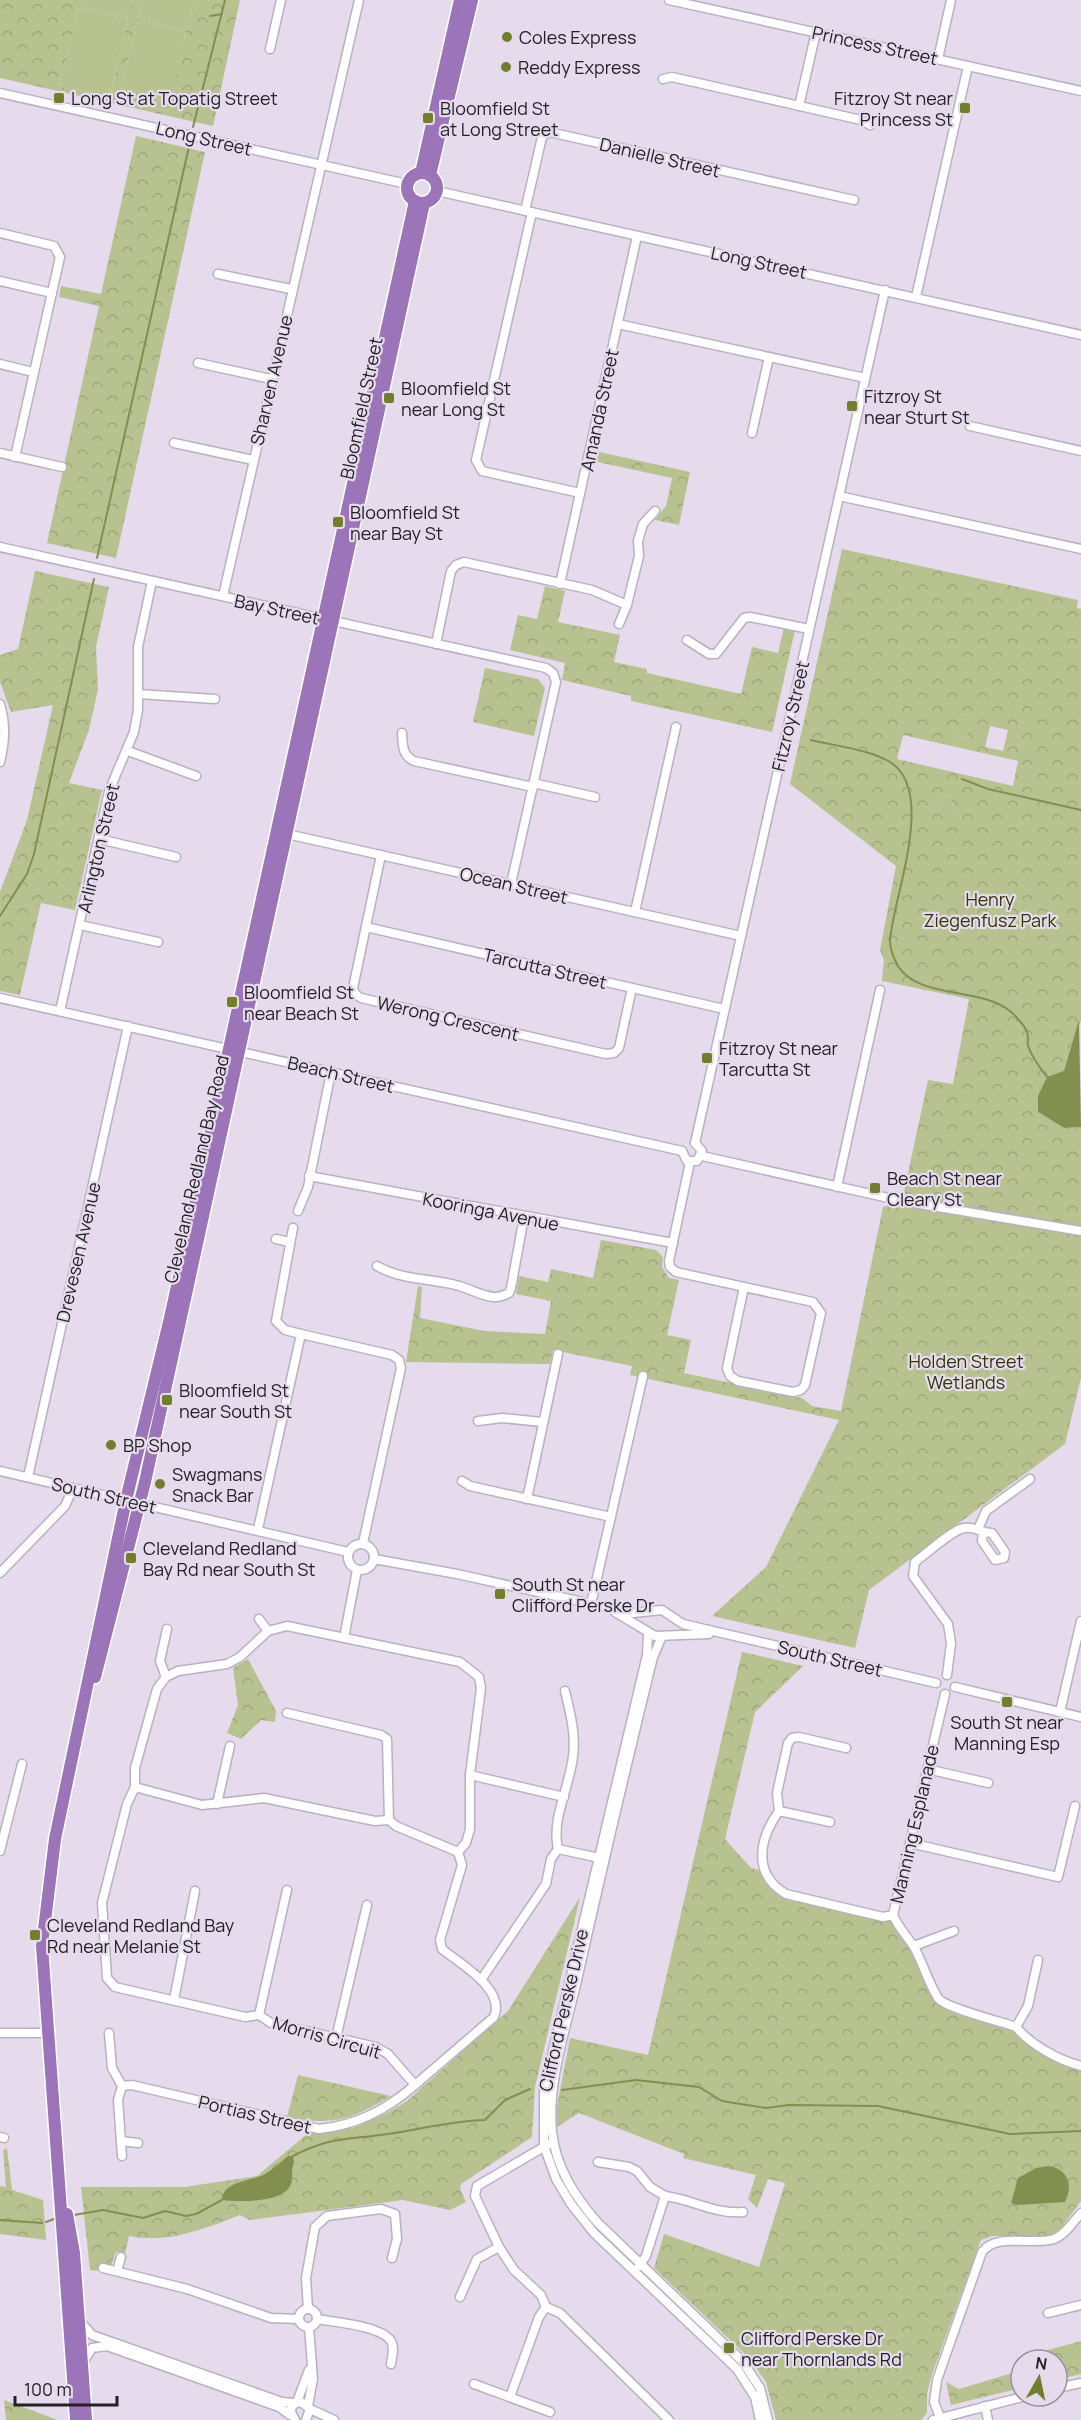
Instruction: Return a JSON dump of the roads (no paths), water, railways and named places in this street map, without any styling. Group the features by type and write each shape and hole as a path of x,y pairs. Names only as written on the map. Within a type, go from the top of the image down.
{"highway":[{"path":"425,174 460,0"},
{"path":"425,174 472,0"},
{"path":"425,174 436,182 437,191 432,199 419,202 408,194 407,184 412,176 425,174"},
{"name":"Bloomfield Street","path":"328,620 419,202"},
{"name":"Cleveland Redland Bay Road","path":"76,2420 47,2033 42,1946 45,1898 55,1839 126,1500 287,834 328,620"},
{"name":"Cleveland Redland Bay Road","path":"81,1721 102,1654 140,1503 234,1050 328,620"},
{"name":"Cleveland Redland Bay Road","path":"58,2166 74,2253 86,2420"},
{"path":"68,2307 67,2256 69,2253 74,2253"}],"street":[{"path":"270,49 281,0"},
{"name":"Sharven Avenue","path":"223,597 291,289 359,0"},
{"name":"Princess Street","path":"669,0 708,4 816,32 1081,91"},
{"path":"938,59 951,0"},
{"path":"799,106 816,32"},
{"path":"916,297 968,66"},
{"path":"663,79 672,78 799,106 861,120 870,125"},
{"name":"Long Street","path":"0,93 407,184"},
{"name":"Danielle Street","path":"580,493 482,471 476,460 542,137 549,132 854,200"},
{"name":"Long Street","path":"437,191 1081,335"},
{"path":"0,233 47,244 58,251 59,262 15,457"},
{"name":"Amanda Street","path":"560,584 637,236"},
{"path":"218,274 291,289"},
{"path":"0,281 52,293"},
{"name":"Fitzroy Street","path":"694,1143 885,290"},
{"path":"618,324 865,378"},
{"path":"752,433 769,357"},
{"path":"198,363 271,379"},
{"path":"0,364 33,372"},
{"path":"970,426 1081,451"},
{"path":"174,442 253,460"},
{"path":"0,453 62,467"},
{"path":"839,496 1081,549"},
{"path":"619,624 627,605 639,556 638,541 644,524 655,511"},
{"name":"Bay Street","path":"0,548 546,668 553,673 556,682 533,785"},
{"path":"436,644 451,571 456,565 464,562 599,592 627,605"},
{"name":"Arlington Street","path":"60,1011 109,791 135,732 138,647 152,581"},
{"path":"687,640 709,654 716,654 739,621 750,617 809,629"},
{"path":"138,694 215,699"},
{"path":"0,706 5,722 5,741 0,762"},
{"path":"635,912 676,727"},
{"path":"402,733 403,750 407,758 414,761 595,797"},
{"path":"128,751 196,776"},
{"path":"511,884 533,785"},
{"name":"Ocean Street","path":"287,834 741,936"},
{"path":"99,839 176,857"},
{"name":"Werong Crescent","path":"381,855 353,988 355,994 361,998 606,1054 614,1053 619,1048 632,988"},
{"path":"80,925 158,942"},
{"name":"Tarcutta Street","path":"366,927 724,1009"},
{"path":"837,1186 880,990"},
{"name":"Beach Street","path":"1,1001 60,1011 682,1151"},
{"name":"Drevesen Avenue","path":"28,1477 128,1026"},
{"path":"298,1211 309,1187 309,1176 332,1072"},
{"path":"694,1143 701,1147 702,1156 697,1161 690,1162 684,1158 682,1151 687,1144 694,1143"},
{"path":"702,1156 902,1201 1081,1231"},
{"path":"690,1162 669,1261 670,1267 676,1272 813,1302 818,1306 821,1313 805,1384 801,1390 792,1392 738,1381 730,1376 727,1368 744,1287"},
{"name":"Kooringa Avenue","path":"309,1176 673,1243"},
{"path":"377,1266 389,1273 407,1278 458,1285 488,1296 503,1296 511,1288 524,1217"},
{"path":"293,1228 276,1321 285,1330 392,1355 399,1360 401,1368 363,1543"},
{"path":"276,1239 290,1242"},
{"path":"258,1529 301,1334"},
{"path":"527,1498 558,1354"},
{"path":"591,1604 643,1376"},
{"path":"478,1421 502,1418 542,1422"},
{"name":"South Street","path":"0,1471 258,1529 348,1552"},
{"path":"946,1675 951,1633 948,1624 913,1576 912,1569 915,1562 962,1528 980,1531 986,1511 1030,1479"},
{"path":"462,1480 470,1486 610,1517"},
{"path":"0,1573 65,1506 73,1488"},
{"path":"363,1543 372,1549 374,1559 368,1568 357,1570 350,1565 348,1552 354,1545 363,1543"},
{"name":"South Street","path":"374,1559 457,1574 610,1609 633,1613 662,1610 670,1618 724,1634 936,1683"},
{"path":"344,1638 357,1570"},
{"name":"South Street","path":"610,1609 648,1632 663,1635 724,1634"},
{"path":"648,1632 644,1623 650,1612"},
{"path":"259,1618 268,1631"},
{"path":"663,1635 670,1629 670,1618"},
{"path":"1060,1712 1081,1621"},
{"path":"167,1629 160,1661 166,1677 188,1668 227,1664 240,1657 268,1631 287,1626 460,1662 479,1677 481,1688 470,1775 470,1829 466,1843 458,1852"},
{"name":"Clifford Perske Drive","path":"648,1632 647,1655 556,2073 551,2116 553,2143 565,2177 579,2201 637,2267 737,2369 755,2397 760,2420"},
{"name":"Clifford Perske Drive","path":"663,1635 653,1657 544,2089 544,2146 556,2179 571,2204 594,2232 637,2267 743,2362 759,2388 768,2420"},
{"path":"946,1675 955,1680 955,1687 951,1693 945,1694 938,1691 936,1683 939,1677 946,1675"},
{"name":"Morris Circuit","path":"166,1677 152,1701 135,1768 135,1787 127,1804 102,1903 107,1978 114,1986 245,2017 259,2015 270,2023 376,2047 388,2054 415,2085"},
{"path":"955,1687 1081,1717"},
{"path":"481,1980 546,1884 551,1859 558,1849 555,1835 573,1756 574,1730 565,1691"},
{"name":"Manning Esplanade","path":"945,1694 893,1915 914,1947 940,2000 951,2007 973,2012 1000,2024 1016,2027 1027,2039 1066,2061 1081,2066"},
{"path":"287,1713 381,1734 387,1739 389,1820"},
{"path":"846,1748 799,1737 792,1738 788,1743 777,1793 778,1810 770,1823 761,1859 763,1871 778,1889 786,1894 883,1917 893,1915"},
{"path":"217,1804 230,1746"},
{"path":"0,1851 22,1764"},
{"path":"927,1769 988,1783"},
{"path":"470,1775 564,1797"},
{"path":"135,1787 202,1805 264,1798 375,1821 389,1820 396,1826 458,1852"},
{"path":"910,1843 1058,1877 1075,1806"},
{"path":"778,1810 830,1822"},
{"path":"558,1849 602,1858"},
{"path":"415,2085 494,2017 497,2010 496,2000 481,1980 442,1949 440,1940 462,1865 458,1852"},
{"path":"174,2000 195,1890"},
{"path":"259,2015 287,1890"},
{"path":"336,2038 367,1905"},
{"path":"914,1947 954,1932"},
{"path":"1016,2027 1028,2006 1038,1960"},
{"path":"0,2033 47,2033"},
{"path":"109,2033 112,2068 122,2086 118,2100 122,2156"},
{"name":"Portias Street","path":"122,2086 132,2085 319,2129 337,2127 378,2112 415,2085"},
{"path":"121,2141 138,2143"},
{"path":"553,2143 544,2146 477,2186 475,2196 499,2247 514,2270 541,2295 546,2307 560,2313 669,2420"},
{"path":"598,2162 629,2167 637,2171 650,2187 665,2196 683,2198 730,2214 743,2212"},
{"path":"637,2267 646,2256 665,2196"},
{"path":"308,2309 306,2278 315,2227 327,2216 381,2209 395,2214 398,2222 392,2258"},
{"path":"1009,2400 936,2418 934,2402 937,2380 982,2252 988,2244 996,2241 1029,2242 1053,2239 1066,2230 1081,2213"},
{"path":"460,2297 477,2259 499,2247"},
{"path":"117,2271 121,2257"},
{"path":"103,2268 187,2289 271,2318 299,2319"},
{"path":"1048,2313 1081,2305"},
{"path":"510,2397 539,2317 546,2307"},
{"path":"308,2309 316,2313 317,2319 314,2325 309,2327 303,2326 299,2319 300,2313 308,2309"},
{"path":"78,2318 83,2327 92,2335 282,2402 296,2403 333,2420"},
{"path":"317,2319 376,2330 387,2336 394,2348 391,2364"},
{"path":"306,2420 313,2379 309,2327"},
{"path":"82,2366 92,2348 107,2346 279,2407 292,2418 311,2361"},
{"path":"474,2384 550,2412"},
{"path":"985,2406 988,2420"}],"waterway":[{"path":"193,127 225,0"},
{"path":"210,16 222,14"},
{"path":"97,558 190,142"},
{"path":"0,916 27,874 34,854 94,579"},
{"path":"811,740 862,751 881,758 890,762 904,776 910,796 909,846 890,940 898,966 907,976 920,984 983,998 1010,1011 1026,1030 1030,1050 1047,1077"},
{"path":"962,779 988,789 1081,810"},
{"path":"562,2090 636,2080 699,2087 722,2101 766,2108 789,2105 878,2106 1010,2134 1081,2131"},
{"path":"293,2156 329,2142 485,2120 505,2100 530,2089"},
{"path":"74,2215 103,2210 143,2218 165,2211 186,2216 196,2214 222,2200"},
{"path":"46,2222 54,2219"},
{"path":"0,2220 42,2223"}],"place":[{"name":"Coles Express","path":"507,37"},
{"name":"Reddy Express","path":"506,67"},
{"name":"Long St at Topatig Street","path":"59,98"},
{"name":"Fitzroy St near Princess St","path":"965,108"},
{"name":"Bloomfield St at Long Street","path":"428,118"},
{"name":"Bloomfield St near Long St","path":"389,398"},
{"name":"Fitzroy St near Sturt St","path":"852,406"},
{"name":"Bloomfield St near Bay St","path":"338,522"},
{"name":"Bloomfield St near Beach St","path":"232,1002"},
{"name":"Fitzroy St near Tarcutta St","path":"707,1058"},
{"name":"Beach St near Cleary St","path":"875,1188"},
{"name":"Bloomfield St near South St","path":"167,1400"},
{"name":"BP Shop","path":"111,1445"},
{"name":"Swagmans Snack Bar","path":"160,1484"},
{"name":"Cleveland Redland Bay Rd near South St","path":"131,1558"},
{"name":"South St near Clifford Perske Dr","path":"500,1594"},
{"name":"South St near Manning Esp","path":"1007,1702"},
{"name":"Cleveland Redland Bay Rd near Melanie St","path":"35,1935"},
{"name":"Clifford Perske Dr near Thornlands Rd","path":"729,2348"}],"park label":[{"name":"Henry Ziegenfusz Park","path":"990,909"},
{"name":"Holden Street Wetlands","path":"966,1371"}]}
